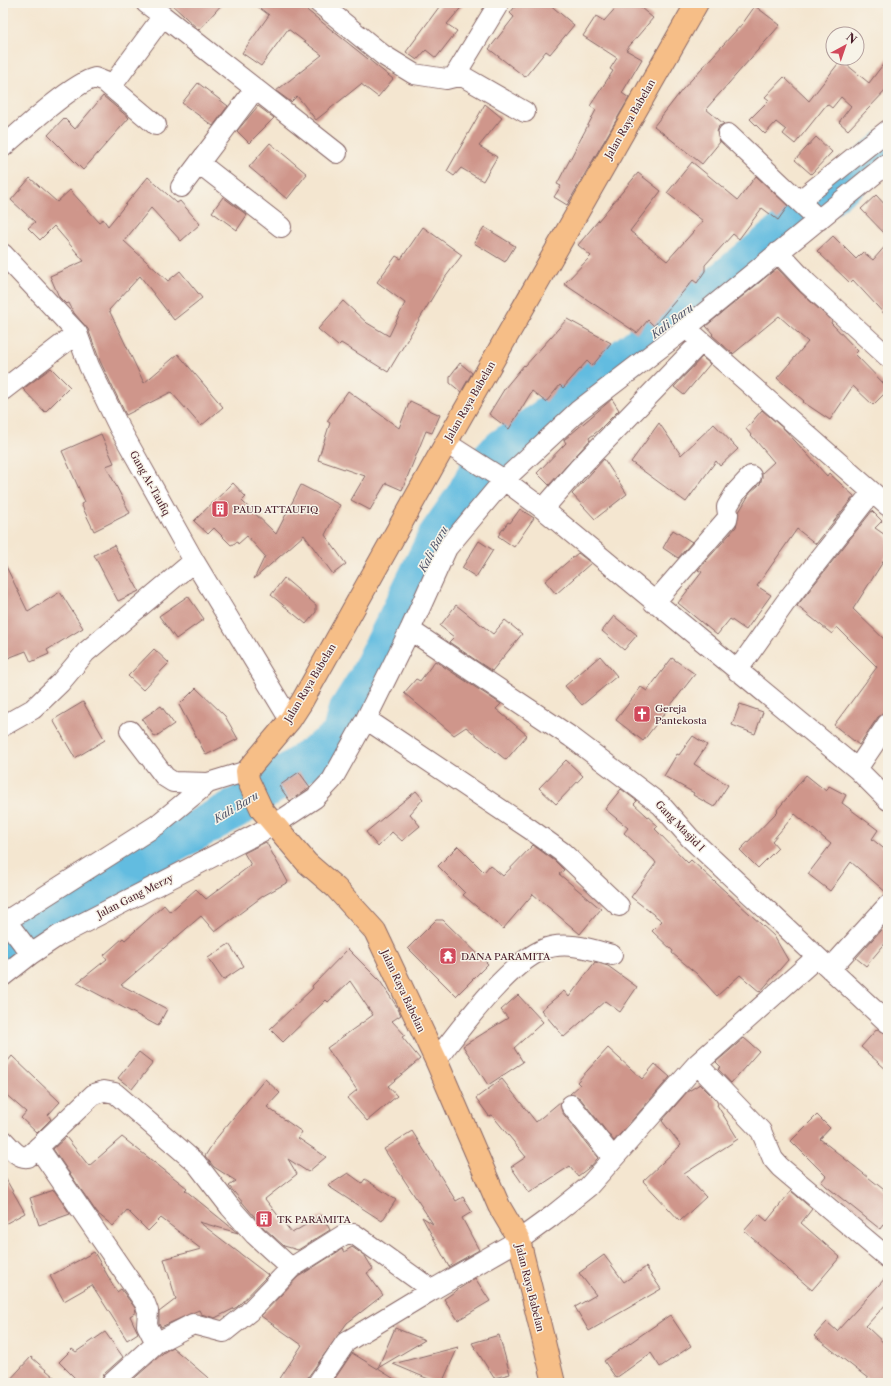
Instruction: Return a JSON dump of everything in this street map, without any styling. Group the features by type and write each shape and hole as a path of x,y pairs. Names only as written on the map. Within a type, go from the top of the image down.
{"main road":[{"name":"Jalan Raya Babelan","path":"554,1383 519,1240 499,1206 436,1060 375,931 336,888 307,863 268,818 247,776 290,720 446,442 697,3"}],"street":[{"path":"146,3 337,153"},
{"path":"319,3 383,55 414,74 446,79 464,77 525,112"},
{"path":"454,77 499,3"},
{"path":"112,87 163,16"},
{"path":"3,147 67,94 91,79 99,79 112,87 156,125"},
{"path":"181,187 255,89"},
{"path":"809,210 888,130"},
{"path":"728,134 809,210"},
{"path":"199,163 281,227"},
{"path":"809,210 884,171"},
{"name":"Jalan Gang Merzy","path":"3,976 28,951 58,936 268,818 315,798 332,780 366,719 410,630 447,548 497,476 578,411 686,328 778,252 809,210"},
{"path":"778,252 807,283 888,356"},
{"name":"Gang At-Taufiq","path":"3,254 77,334 89,366 119,428 194,561 290,720"},
{"path":"686,328 888,506"},
{"path":"3,390 77,334"},
{"path":"543,509 584,463 701,342"},
{"path":"446,442 543,509 654,603 857,769 888,800"},
{"path":"654,603 727,519 727,507 736,492 751,476"},
{"path":"737,671 784,603 872,492"},
{"path":"3,726 33,709 60,683 86,652 194,561"},
{"name":"Gang Masjid I","path":"410,630 571,737 661,805 690,838 888,1023"},
{"path":"366,719 556,847 619,906"},
{"path":"857,769 888,723"},
{"path":"130,731 165,777 173,782 208,783 247,776"},
{"path":"28,951 7,925 157,825 208,783"},
{"path":"318,1383 346,1342 519,1240 588,1187 697,1064 823,963 888,905"},
{"path":"436,1060 494,989 523,962 543,949 566,945 596,950 612,955"},
{"path":"697,1064 761,1131 773,1159 888,1258"},
{"path":"3,1140 22,1157 28,1157 94,1094 104,1091 115,1093 196,1163 235,1212 291,1268"},
{"path":"571,1105 613,1158"},
{"path":"38,1147 145,1303 148,1311 147,1325 156,1343"},
{"path":"112,1383 156,1343 193,1324 224,1332 249,1312 291,1268 345,1234 354,1234 432,1290"}],"building":[{"path":"170,3 223,3 199,30"},
{"path":"253,3 298,3 393,79 378,97 361,84 316,120 297,96 291,102 276,91 322,55 288,29 261,66 242,53 269,15"},
{"path":"442,3 465,3 447,24 457,31 436,58 426,50 417,60 406,52"},
{"path":"518,3 548,3 574,25 550,54 546,51 525,77 489,49 514,17 510,13"},
{"path":"620,3 635,3 653,18 626,50 642,59 622,93 629,98 567,205 554,197 561,186 557,184 596,110 590,106 613,71 610,69 617,58 583,36 596,16 604,21"},
{"path":"755,6 780,25 706,109 724,124 719,126 717,132 720,142 702,164 654,126 682,90 743,23"},
{"path":"888,58 888,88 848,130 839,122 851,106 841,97 832,108 827,104 795,144 783,134 786,130 776,122 765,134 750,119 769,100 765,97 784,77 809,101 836,66 848,66 869,83"},
{"path":"198,83 228,106 213,126 182,103"},
{"path":"103,96 129,118 83,170 48,135 64,118 75,129"},
{"path":"485,104 502,118 479,146 497,157 483,181 461,168 454,176 447,171"},
{"path":"258,106 274,118 249,143 237,131"},
{"path":"816,137 832,152 811,174 795,160"},
{"path":"270,143 307,174 287,199 249,167"},
{"path":"692,162 738,200 756,176 788,206 778,220 762,208 739,239 733,234 705,265 705,271 697,283 693,280 654,326 648,320 637,333 564,284 591,256 578,245 638,173 661,191 630,231 667,261 703,221 667,193"},
{"path":"148,177 177,203 180,201 200,224 181,241 151,208 124,241 168,281 180,271 202,298 174,320 140,276 109,310 144,383 178,354 223,407 201,426 171,392 126,415 100,361 88,329 74,313 69,303 66,304 59,297 50,276 84,261 54,226 40,240 28,228 35,222 11,200 30,178 57,202 70,190 99,222 103,219 108,226"},
{"path":"876,195 888,208 888,237 861,209"},
{"path":"223,197 247,215 237,230 212,212"},
{"path":"423,227 462,255 441,283 388,372 341,343 338,346 318,329 343,301 367,323 389,336 405,303 377,282 396,256 401,259"},
{"path":"484,227 515,246 505,262 474,243"},
{"path":"833,236 856,259 863,252 873,260 888,243 888,318 853,280 850,283 817,251"},
{"path":"777,268 799,291 832,321 831,323 858,351 855,354 888,388 888,390 873,405 853,386 830,420 803,402 804,401 777,378 808,342 779,316 733,354 712,335 713,334 706,326"},
{"path":"567,319 611,343 592,366 587,361 563,388 560,385 546,402 532,391 509,429 489,414 505,388 524,365 525,366"},
{"path":"702,357 710,364 684,395 674,387"},
{"path":"460,363 472,373 461,392 450,383 450,376"},
{"path":"51,368 70,387 45,412 23,389"},
{"path":"348,391 399,428 410,401 440,415 432,433 426,431 402,490 386,483 370,510 351,500 365,476 318,460 330,423 327,421"},
{"path":"612,399 619,410 589,438 590,440 549,485 537,473 566,443 564,440"},
{"path":"762,410 785,430 827,476 829,473 854,496 816,544 797,529 757,586 771,595 746,630 730,619 717,635 678,603 702,572 698,570 736,527 739,512 750,493 760,484 762,473 774,462 746,429"},
{"path":"659,423 681,455 714,424 738,449 720,466 716,461 686,502 631,462"},
{"path":"101,434 114,463 106,466 130,513 94,531 81,504 85,502 62,451"},
{"path":"604,459 627,494 595,519 572,494"},
{"path":"233,483 246,497 242,501 276,534 301,485 340,505 325,535 346,564 333,574 304,535 254,579 265,556 247,536 238,544 237,542 231,545 214,528 208,534 194,521"},
{"path":"520,509 534,518 514,547 498,536"},
{"path":"872,511 882,521 875,528 888,537 888,554 853,609 888,643 888,712 878,717 859,745 834,725 877,667 837,627 832,634 797,606"},
{"path":"673,530 692,542 678,558 663,548"},
{"path":"479,541 493,550 476,577 462,568"},
{"path":"114,545 139,591 118,601 94,555"},
{"path":"578,553 591,563 556,594 545,581"},
{"path":"3,560 28,612 60,592 83,628 47,650 49,654 31,662 26,651 3,660"},
{"path":"284,578 316,605 316,612 306,624 271,595"},
{"path":"188,596 204,619 176,639 159,616"},
{"path":"456,605 493,634 505,620 522,634 492,671 449,642 454,637 440,626"},
{"path":"614,616 637,635 624,650 602,631"},
{"path":"154,649 169,663 143,690 128,676"},
{"path":"600,656 617,676 582,705 565,686"},
{"path":"672,658 695,674 643,741 616,720 641,687 647,691"},
{"path":"435,661 501,704 496,709 527,735 506,760 466,727 454,735 404,693 416,679 420,681"},
{"path":"196,688 225,716 238,739 206,755 179,705"},
{"path":"83,702 105,740 75,758 53,720"},
{"path":"740,704 763,712 755,734 732,725"},
{"path":"161,706 174,724 155,737 142,719"},
{"path":"693,736 707,745 694,764 728,785 714,807 693,795 694,793 664,776 677,754 679,755"},
{"path":"566,760 583,776 556,804 539,788"},
{"path":"299,772 310,787 290,801 279,786"},
{"path":"806,775 826,791 829,786 846,795 842,803 878,830 872,839 888,852 888,894 851,862 830,891 808,874 831,844 795,814 772,841 778,848 758,868 740,850 778,811 777,810"},
{"path":"621,789 637,801 634,804 658,826 655,829 688,863 691,860 774,936 788,960 760,992 740,975 717,996 697,974 672,953 673,951 652,931 662,921 631,897 656,863 624,833 628,828 605,809"},
{"path":"416,791 423,799 410,814 420,826 402,841 392,832 378,847 366,832"},
{"path":"266,842 288,882 263,896 215,932 201,916 121,985 167,1009 158,1026 77,983 107,959 104,955 123,938 125,940 164,905 170,912 196,889 206,899 251,865 244,853"},
{"path":"533,845 555,861 564,870 559,874 601,909 580,934 533,894 503,929 463,895 465,893 438,866 458,846 484,872 490,865 503,876"},
{"name":"DANA PARAMITA","path":"436,920 443,920 488,964 456,996 408,948"},
{"path":"888,922 888,940 866,966 856,958"},
{"path":"229,944 244,966 223,980 208,958"},
{"path":"348,949 380,981 401,1015 392,1021 405,1035 402,1037 420,1059 388,1086 397,1096 367,1121 347,1098 357,1090 327,1048 373,1015 350,981 328,1002 326,1000 283,1042 270,1029 313,988 312,986"},
{"path":"595,962 608,966 637,987 620,1012 605,1001 564,1037 541,1010 564,991 569,997"},
{"path":"518,995 543,1022 514,1048 523,1062 488,1085 463,1046 508,1018 501,1010"},
{"path":"877,1029 888,1034 888,1071 861,1047"},
{"path":"744,1038 759,1051 731,1083 718,1069 721,1067 716,1062"},
{"path":"608,1048 642,1079 655,1064 670,1077 614,1141 580,1098 570,1094 580,1085 577,1082"},
{"path":"139,1052 153,1063 132,1089 118,1078"},
{"path":"12,1056 60,1102 48,1115 51,1119 37,1133 21,1118 26,1112 3,1092 3,1067"},
{"path":"265,1079 280,1093 267,1107 302,1132 298,1138 326,1157 308,1172 288,1159 297,1174 265,1199 292,1233 322,1215 330,1230 298,1250 284,1246 263,1227 229,1186 236,1181 214,1167 205,1156 215,1140"},
{"path":"502,1079 536,1122 560,1102 562,1112 598,1158 591,1166 578,1176 570,1166 529,1193 511,1167 526,1157 492,1115 489,1116 476,1098"},
{"path":"700,1084 716,1100 717,1105 738,1139 684,1174 706,1197 680,1221 643,1181 681,1145 662,1121 687,1092"},
{"path":"817,1115 830,1128 820,1139 888,1193 888,1218 880,1229 821,1182 826,1176 791,1141"},
{"path":"412,1131 456,1201 463,1197 472,1212 462,1218 479,1250 449,1267 422,1217 433,1224 384,1149"},
{"path":"66,1137 89,1166 122,1137 187,1188 185,1190 238,1233 199,1222 268,1275 237,1307 215,1318 201,1314 199,1310 161,1327 159,1323 159,1312 176,1299 164,1259 201,1249 161,1218 148,1231 127,1210 113,1226 97,1213 53,1149"},
{"path":"348,1173 362,1183 365,1179 396,1200 382,1221 328,1186"},
{"path":"3,1174 25,1213 3,1225"},
{"path":"54,1190 70,1214 39,1225 30,1198"},
{"path":"791,1191 812,1209 801,1223 840,1257 812,1290 744,1231 759,1214 767,1221"},
{"path":"352,1247 365,1256 373,1269 367,1273 383,1295 347,1323 308,1377 307,1383 277,1383 302,1345 261,1316 298,1277 342,1249 344,1252"},
{"path":"94,1252 117,1292 121,1289 135,1308 136,1312 130,1316 138,1333 127,1340 92,1285 64,1301 50,1276"},
{"path":"604,1255 624,1282 646,1267 661,1289 589,1331 575,1307 596,1295 579,1273"},
{"path":"888,1275 888,1302 866,1326 888,1347 888,1383 874,1383 814,1336 827,1322 837,1331"},
{"path":"475,1278 490,1301 458,1320 444,1299"},
{"path":"670,1315 691,1346 660,1367 651,1353 616,1378 604,1361"},
{"path":"395,1328 425,1340 378,1368"},
{"path":"105,1332 123,1357 104,1374 101,1383 80,1383 59,1362 72,1349 76,1352"},
{"path":"499,1335 510,1374 494,1378 472,1343"},
{"path":"172,1347 214,1383 129,1383 163,1353"},
{"path":"458,1347 442,1383 438,1383 393,1364"},
{"path":"352,1353 401,1383 332,1383"},
{"path":"31,1357 61,1383 7,1383"}],"waterway":[{"name":"Kali Baru","path":"3,954 36,925 73,899 245,803 341,737 347,713 368,679 438,536 465,497 480,469 502,449 552,414 712,290 888,148"}],"place":[{"name":"PAUD ATTAUFIQ","path":"220,509"},
{"name":"Gereja Pantekosta","path":"642,714"},
{"name":"DANA PARAMITA","path":"448,956"},
{"name":"TK PARAMITA","path":"264,1219"}]}
